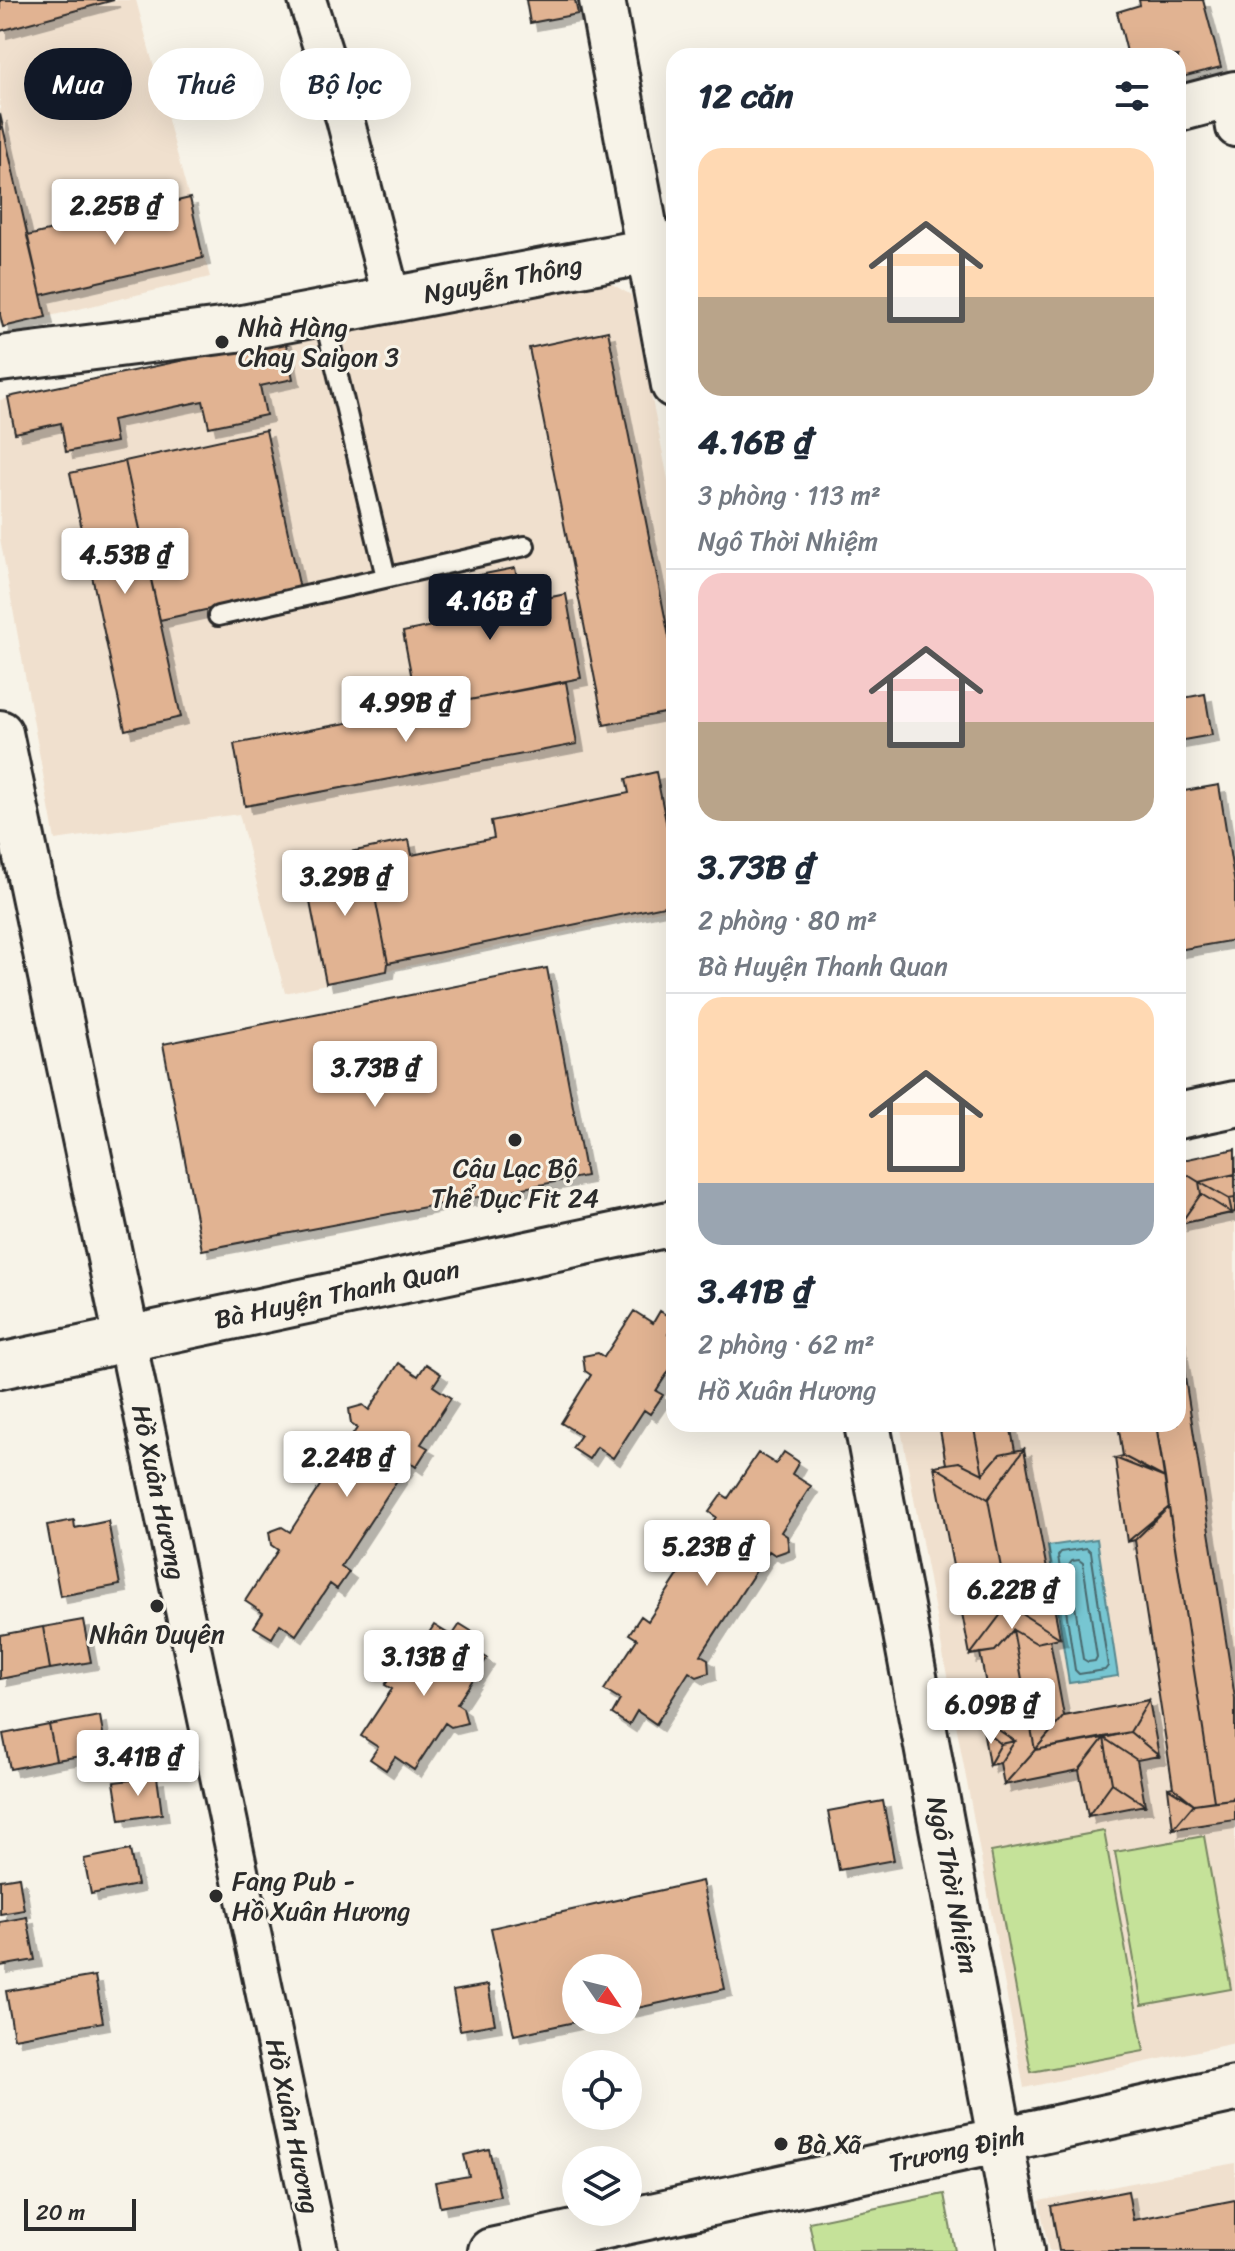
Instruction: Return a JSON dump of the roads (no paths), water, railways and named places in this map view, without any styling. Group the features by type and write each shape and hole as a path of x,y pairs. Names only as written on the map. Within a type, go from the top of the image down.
{"street":[{"path":"307,0 345,119 392,300"},
{"path":"602,0 662,248 666,294"},
{"path":"1186,109 1233,106"},
{"name":"Nguyễn Thông","path":"0,359 237,329 662,248"},
{"name":"Hồ Xuân Hương","path":"0,733 319,2251"},
{"path":"1186,1114 1235,1104"},
{"name":"Bà Huyện Thanh Quan","path":"0,1366 666,1225"},
{"name":"Ngô Thời Nhiệm","path":"868,1432 1021,2251"},
{"name":"Trương Định","path":"491,2251 1235,2089"}],"lane":[{"path":"323,313 386,577"},
{"path":"218,616 525,546"}],"water":[{"path":"1097,1539 1118,1676 1069,1683 1048,1546"}],"place":[{"name":"Nhà Hàng Chay Saigon 3","path":"222,342"},
{"name":"Câu Lạc Bộ Thể Dục Fit 24","path":"515,1140"},
{"name":"Nhân Duyên","path":"157,1606"},
{"name":"Fang Pub - Hồ Xuân Hương","path":"216,1896"},
{"name":"Bà Xã","path":"781,2144"}]}
